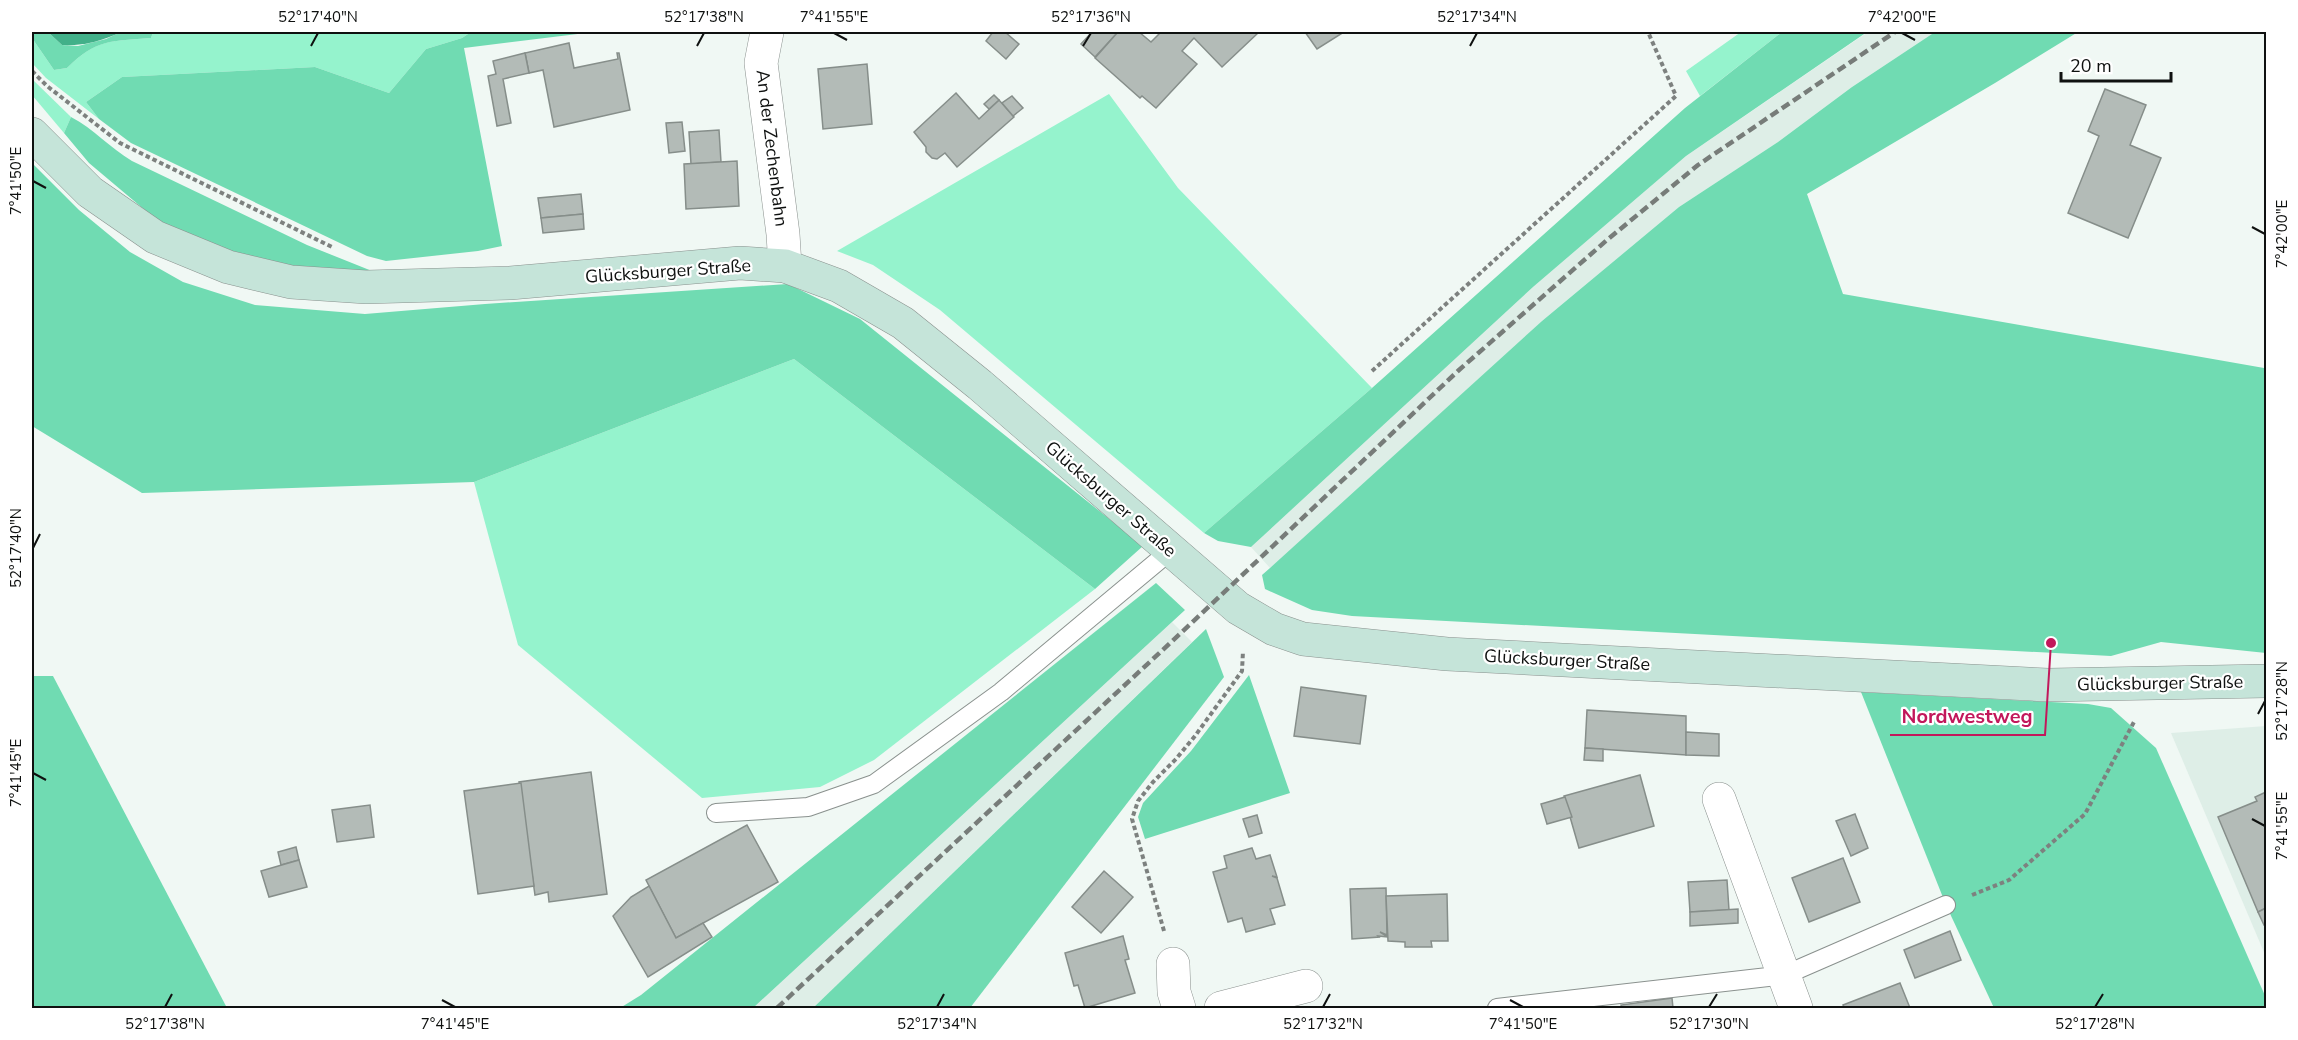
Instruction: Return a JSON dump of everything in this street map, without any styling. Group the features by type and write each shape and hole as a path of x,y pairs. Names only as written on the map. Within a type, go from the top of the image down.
{"main road":[{"name":"Glücksburger Straße","path":"32,134 90,192 155,237 228,267 291,282 366,287 510,283 740,263 785,266 839,286 903,323 980,385 1170,552 1238,608 1274,629 1303,639 1447,654 2048,685 2266,681"}],"street":[{"name":"An der Zechenbahn","path":"767,32 761,63 785,266"},
{"path":"1719,799 1796,1008"},
{"path":"1173,964 1174,992 1179,1008"},
{"path":"1221,1008 1306,986"}],"lane":[{"path":"716,813 808,807 874,784 1001,692 1170,552"},
{"path":"1497,1008 1785,975 1946,904"}],"path":[{"path":"1372,371 1676,96 1648,32"},
{"path":"32,70 47,86 120,143 341,252"},
{"path":"1173,964 1132,819 1138,801 1195,736 1242,671 1243,639 1238,608"},
{"path":"1946,904 2009,880 2085,813 2136,716 2137,684"}],"shaded area":[{"path":"32,32 48,32 62,45 78,46 106,39 121,32 153,32 151,38 105,43 87,51 67,68 54,70 32,38"},
{"path":"48,32 121,32 92,42 62,45"},
{"path":"153,32 471,32 462,38 426,49 389,93 315,67 122,77 86,102 99,119 46,78 32,63 32,38 54,70 67,68 87,52 105,43 151,38"},
{"path":"471,32 594,32 464,48 502,246 478,251 386,261 367,256 131,143 99,119 86,102 122,77 315,67 389,93 426,49 462,38"},
{"path":"1741,32 1782,32 1700,96 1686,71"},
{"path":"1782,32 1867,32 1686,156 1533,287 1251,547 1218,541 1204,533 1372,388 1685,108"},
{"path":"1868,32 1935,32 1852,87 1778,142 1679,207 1542,321 1270,568 1251,547 1533,287 1686,156"},
{"path":"1935,32 2078,32 1807,194 1843,294 2264,368 2266,389 2266,653 2161,642 2111,656 1352,616 1312,610 1265,589 1262,575 1542,321 1679,207 1778,142 1852,87"},
{"path":"32,79 71,117 64,133 32,95"},
{"path":"1109,94 1178,188 1372,388 1204,533 940,310 873,265 837,251"},
{"path":"71,117 132,161 307,245 372,271 359,274 253,265 165,227 89,163 64,133"},
{"path":"32,163 79,210 130,252 183,282 255,305 365,314 788,284 860,319 1143,546 1095,589 794,359 474,482 142,493 32,426"},
{"path":"794,359 1095,589 874,760 820,787 702,798 518,645 474,482"},
{"path":"1156,583 1185,610 753,1008 620,1008 641,995"},
{"path":"1172,622 1192,642 813,1008 753,1008"},
{"path":"1206,629 1224,677 970,1008 813,1008"},
{"path":"1249,675 1290,793 1145,839 1138,817 1143,803 1191,751"},
{"path":"32,676 53,676 227,1008 32,1008"},
{"path":"1861,692 2088,704 2111,708 2156,748 2266,998 2266,1008 1994,1008 1946,905"},
{"path":"2266,726 2266,957 2171,733"}],"building":[{"path":"993,32 1005,32 1019,44 1006,59 986,41"},
{"path":"1092,32 1118,32 1095,57 1081,44"},
{"path":"1118,32 1139,32 1151,42 1161,32 1259,32 1222,67 1194,38 1182,51 1197,64 1156,108 1142,96 1140,98 1095,58"},
{"path":"1305,32 1344,32 1317,49"},
{"path":"569,43 574,68 618,59 617,53 619,53 630,110 554,127 543,70 529,73 525,53"},
{"path":"525,53 529,73 503,79 511,123 497,126 488,76 496,74 493,61"},
{"path":"867,64 872,124 823,129 818,69"},
{"path":"2105,89 2146,105 2130,145 2161,158 2128,238 2068,213 2099,136 2088,131"},
{"path":"956,93 979,119 999,100 1014,117 957,167 945,153 937,159 932,158 914,132"},
{"path":"994,95 999,100 989,109 984,104"},
{"path":"1012,96 1023,108 1013,116 1002,103"},
{"path":"682,122 685,151 669,153 666,123"},
{"path":"719,130 721,162 691,164 689,132"},
{"path":"737,161 739,206 686,209 684,164"},
{"path":"581,194 583,214 541,218 538,198"},
{"path":"583,214 584,229 543,233 541,218"},
{"path":"1301,687 1366,696 1360,744 1294,736"},
{"path":"1587,710 1686,716 1686,755 1585,748"},
{"path":"1686,732 1719,734 1719,756 1686,755"},
{"path":"1585,748 1603,749 1603,761 1584,760"},
{"path":"591,772 607,894 549,902 548,892 535,895 519,782"},
{"path":"1640,775 1654,826 1579,848 1564,796"},
{"path":"521,783 534,886 478,894 464,791"},
{"path":"2266,792 2266,908 2258,912 2218,817 2257,801 2255,797"},
{"path":"1565,797 1572,817 1547,824 1541,804"},
{"path":"370,805 374,837 337,842 332,810"},
{"path":"1855,814 1868,848 1851,856 1836,821"},
{"path":"1257,815 1262,833 1249,837 1243,819"},
{"path":"747,825 778,882 676,938 646,880"},
{"path":"296,847 299,860 281,865 278,852"},
{"path":"1252,848 1256,859 1270,855 1277,877 1272,876 1277,878 1285,905 1270,909 1275,924 1246,932 1242,918 1228,922 1213,872 1227,868 1224,856"},
{"path":"1843,858 1860,902 1809,922 1792,878"},
{"path":"299,860 307,887 269,897 261,871"},
{"path":"1104,871 1133,897 1101,933 1072,907"},
{"path":"1727,880 1729,910 1690,912 1688,882"},
{"path":"649,886 676,938 703,923 712,937 648,977 613,916 631,897"},
{"path":"1386,888 1387,935 1380,932 1388,937 1352,939 1350,889"},
{"path":"1447,894 1448,941 1431,941 1432,947 1405,947 1405,942 1388,941 1386,896"},
{"path":"2266,908 2266,924 2264,925 2258,912"},
{"path":"1738,909 1738,923 1690,926 1690,912"},
{"path":"1950,931 1961,960 1915,978 1904,950"},
{"path":"1123,936 1129,959 1125,960 1135,993 1085,1008 1078,985 1074,986 1065,953"},
{"path":"1900,983 1910,1008 1844,1008 1843,1005"},
{"path":"1672,998 1673,1008 1622,1008 1621,1005"}],"railway":[{"path":"777,1008 1182,632 1459,370 1607,240 1698,165 1895,32"}],"place":[{"name":"Nordwestweg","path":"2051,643"}]}
